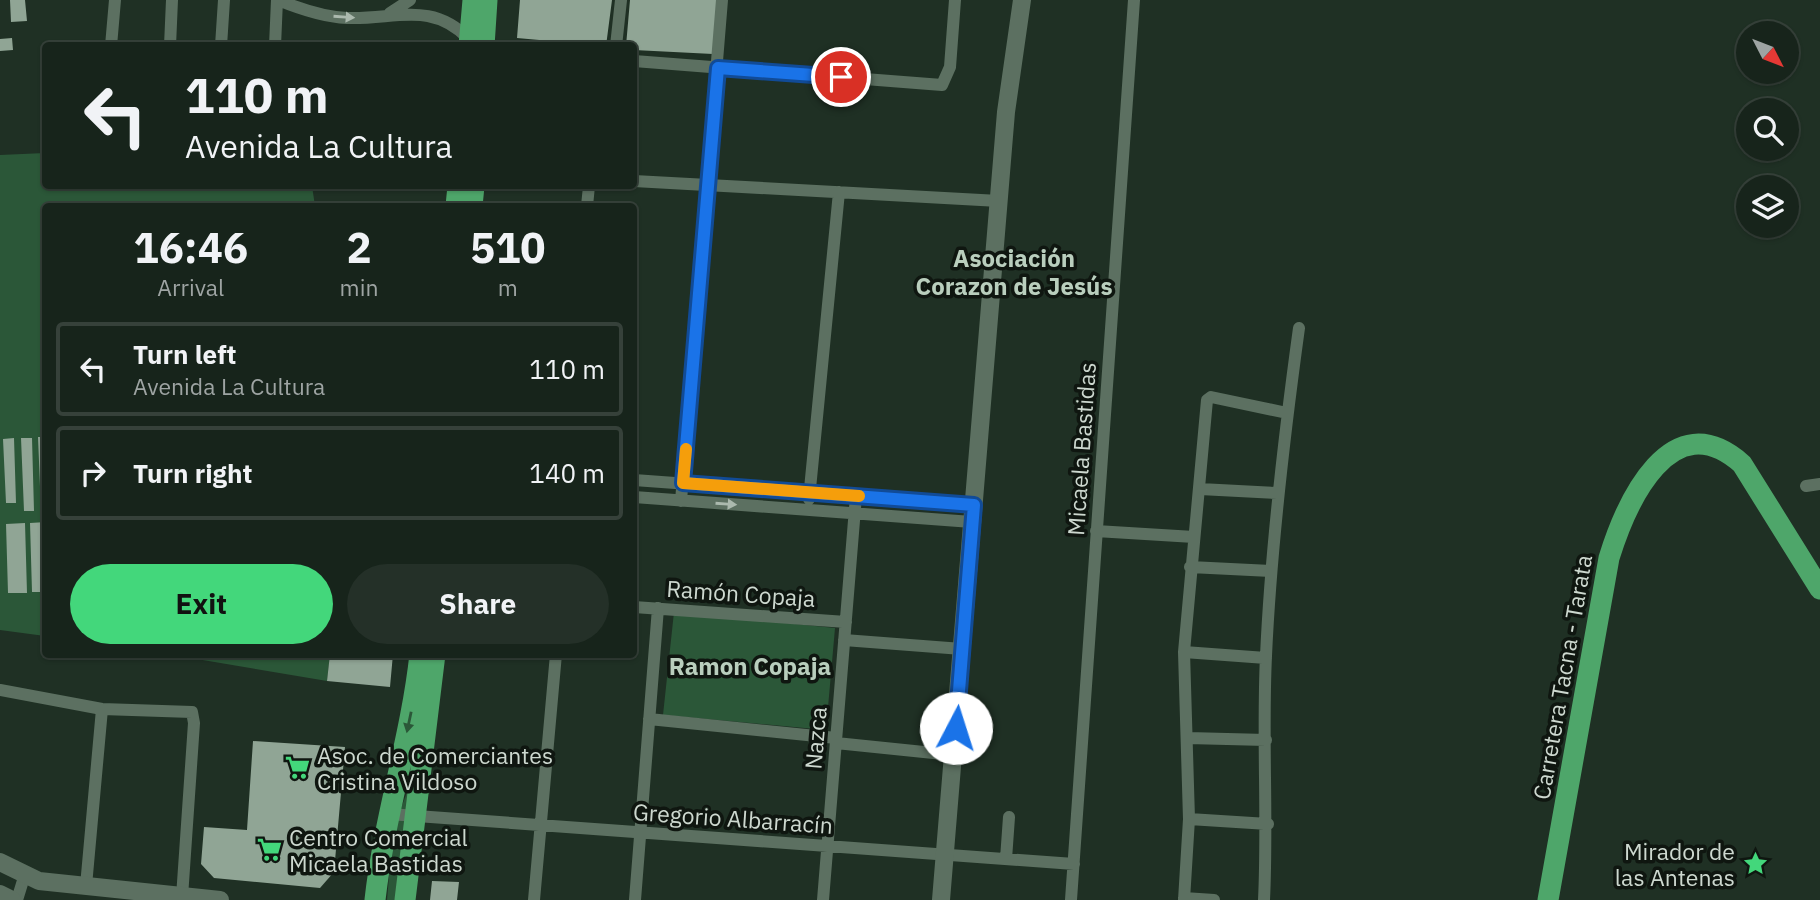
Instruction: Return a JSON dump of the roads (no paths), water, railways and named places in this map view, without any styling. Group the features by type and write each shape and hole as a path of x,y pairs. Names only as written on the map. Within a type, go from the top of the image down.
{"highway":[{"path":"473,0 474,42"},
{"path":"474,42 487,0"},
{"name":"Carretera Tacna - Tarata","path":"1548,900 1609,558 1625,513 1657,463 1674,451 1693,445 1714,447 1733,457 1742,464 1820,589"},
{"path":"375,900 381,843 419,658"},
{"path":"405,900 435,658"}],"street":[{"path":"111,42 115,0"},
{"path":"170,42 172,0"},
{"path":"221,42 224,0"},
{"path":"275,42 277,0 329,16 383,16 415,12 436,15 454,25 473,42"},
{"path":"383,16 410,0"},
{"path":"616,42 621,0"},
{"path":"681,501 709,187 722,0"},
{"path":"637,61 942,85 950,67 955,0"},
{"path":"942,900 1006,112 1022,0"},
{"name":"Micaela Bastidas","path":"1071,900 1133,0"},
{"path":"637,181 999,201"},
{"path":"808,510 839,192"},
{"path":"1264,900 1268,824 1266,658 1271,570 1277,493 1298,328"},
{"path":"1214,900 1184,899 1189,818 1184,653 1190,568 1209,398 1287,414"},
{"path":"637,480 856,496 973,514"},
{"path":"1806,486 1820,484"},
{"path":"1200,489 1277,493"},
{"name":"Nazca","path":"823,900 856,496"},
{"path":"637,498 855,513 973,514"},
{"path":"1096,531 1194,537"},
{"path":"1190,568 1271,570"},
{"name":"Ramón Copaja","path":"637,607 846,622"},
{"path":"635,900 657,608"},
{"path":"844,640 962,649"},
{"path":"1184,653 1266,658"},
{"path":"534,900 556,658"},
{"path":"0,690 102,709 192,712 194,723 182,897"},
{"path":"86,886 102,709"},
{"path":"649,719 953,755"},
{"path":"1188,738 1266,740"},
{"name":"Gregorio Albarracín","path":"389,814 1074,864"},
{"path":"1006,859 1009,817"},
{"path":"1189,818 1268,824"},
{"path":"0,862 39,881 160,897 220,900"},
{"path":"0,894 15,900 25,874"}],"place":[{"name":"Asoc. de Comerciantes Cristina Vildoso","path":"297,768"},
{"name":"Centro Comercial Micaela Bastidas","path":"269,850"},
{"name":"Mirador de las Antenas","path":"1755,864"}],"district":[{"name":"Asociación Corazon de Jesús","path":"1014,272"},
{"name":"Ramon Copaja","path":"750,666"}]}
